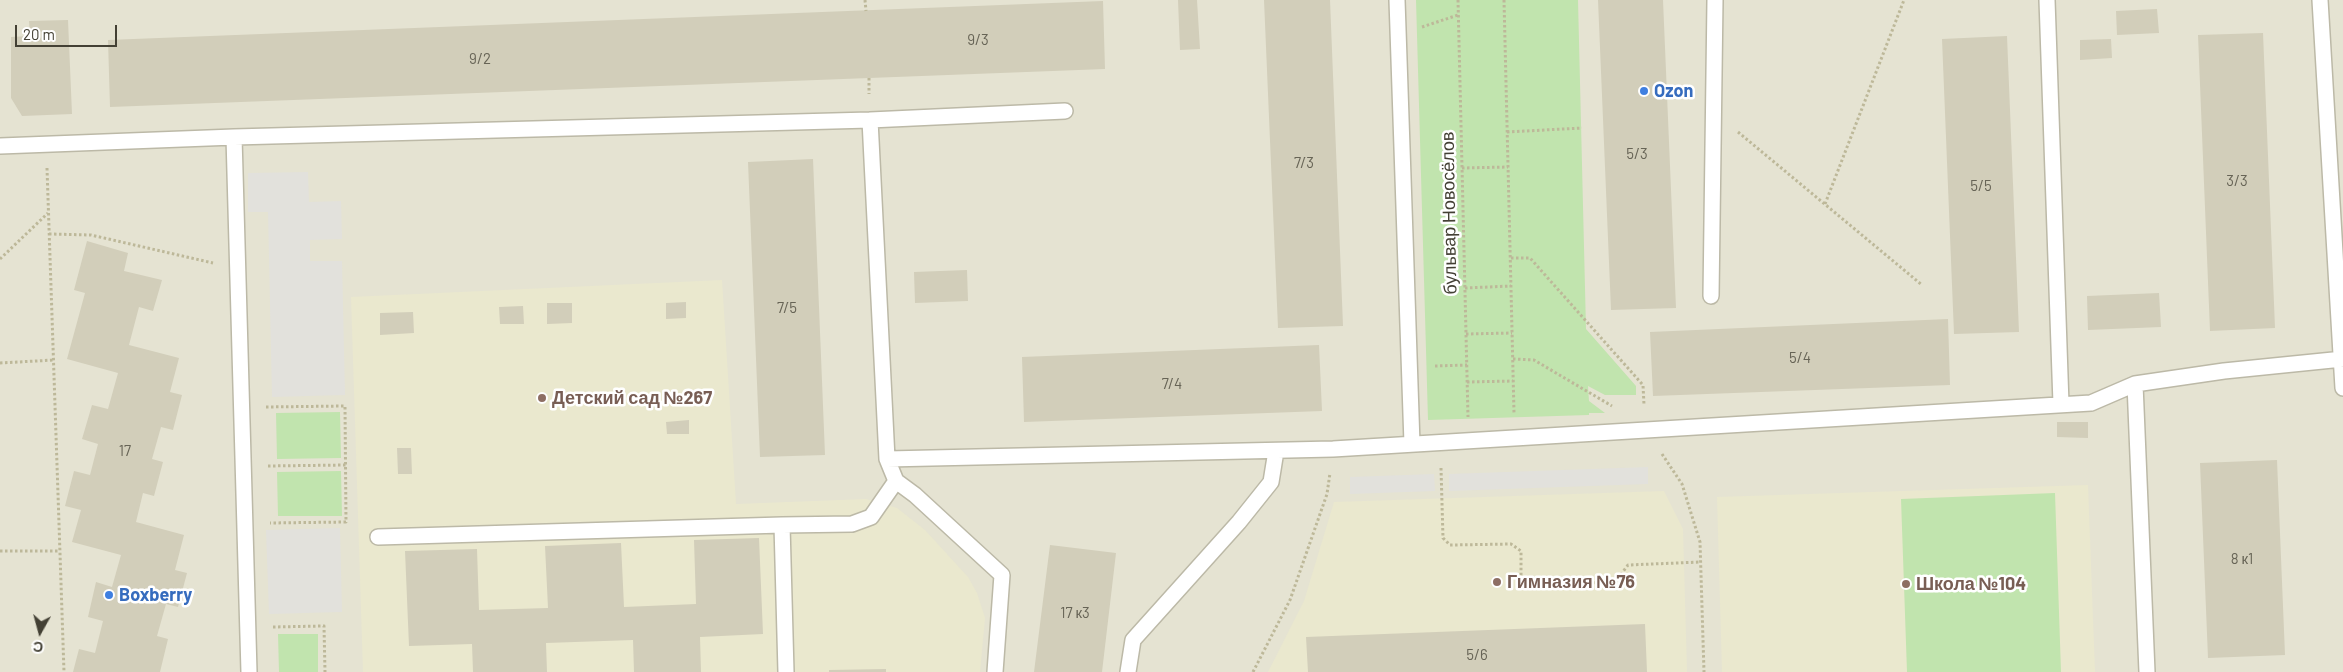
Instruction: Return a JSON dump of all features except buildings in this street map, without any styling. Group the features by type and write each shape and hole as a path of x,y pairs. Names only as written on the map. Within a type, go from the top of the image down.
{"lane":[{"path":"1397,0 1412,444"},
{"path":"1711,296 1715,0"},
{"path":"2047,0 2061,404"},
{"path":"2320,0 2343,359 2343,388"},
{"path":"0,146 234,136 870,120 1065,111"},
{"path":"870,120 887,459 896,481 915,495 1002,575 995,672"},
{"path":"234,136 249,672"},
{"path":"887,459 1333,449 2091,403 2135,384 2224,371 2343,359"},
{"path":"2135,384 2147,672"},
{"path":"1128,672 1133,640 1239,522 1271,482 1276,451"},
{"path":"378,536 852,524 870,517 896,481"},
{"path":"782,525 786,672"}],"path":[{"path":"865,0 866,11"},
{"name":"бульвар Новосёлов","path":"1458,0 1468,425"},
{"path":"1504,0 1514,415"},
{"path":"1825,204 1904,0"},
{"path":"1398,36 1458,15"},
{"path":"1714,112 1922,285"},
{"path":"1507,132 1582,128"},
{"path":"46,144 64,672"},
{"path":"1462,168 1508,167"},
{"path":"0,259 49,212"},
{"path":"50,234 92,235 238,268"},
{"path":"1511,258 1530,258 1643,385 1644,411"},
{"path":"1465,288 1511,286"},
{"path":"1466,334 1512,332"},
{"path":"1513,359 1534,360 1619,409"},
{"path":"0,363 54,360"},
{"path":"1409,366 1466,365"},
{"path":"1467,382 1514,381"},
{"path":"259,408 345,406 346,522 262,523"},
{"path":"1647,430 1682,484 1700,542 1704,672"},
{"path":"1440,442 1443,538 1450,545 1511,544 1521,551 1521,577 1533,585 1615,582 1628,565 1701,562"},
{"path":"1253,672 1290,600 1327,494 1333,449"},
{"path":"260,466 346,465"},
{"path":"0,551 60,552"},
{"path":"265,626 324,626 325,672"}],"shaded area":[{"path":"0,0 2343,0 2343,672 0,672"},
{"path":"308,172 309,202 341,201 342,239 310,240 310,261 342,261 345,395 272,397 268,212 248,212 248,173"},
{"name":"Детский сад №267","path":"722,280 736,504 866,499 897,508 925,530 968,577 977,593 985,618 980,672 363,672 351,297"},
{"path":"1648,467 1648,484 1449,491 1449,474"},
{"path":"1434,474 1435,491 1350,494 1350,477"},
{"name":"Школа №104","path":"2088,485 2095,672 1722,672 1717,497"},
{"name":"Гимназия №76","path":"1664,491 1683,529 1687,672 1268,672 1304,601 1334,502"},
{"path":"340,528 342,612 269,614 266,530"}],"green space":[{"path":"1416,0 1578,0 1586,329 1636,386 1636,395 1605,395 1588,386 1589,401 1605,413 1428,420"},
{"path":"340,412 341,458 277,459 276,413"},
{"path":"341,471 342,516 278,516 277,472"},
{"path":"2055,493 2061,672 1907,672 1901,499"},
{"path":"278,634 318,634 318,672 279,672"}],"place":[{"name":"Ozon","path":"1644,91"},
{"name":"Детский сад №267","path":"542,398"},
{"name":"Гимназия №76","path":"1497,582"},
{"name":"Школа №104","path":"1906,584"},
{"name":"Boxberry","path":"109,595"}]}
